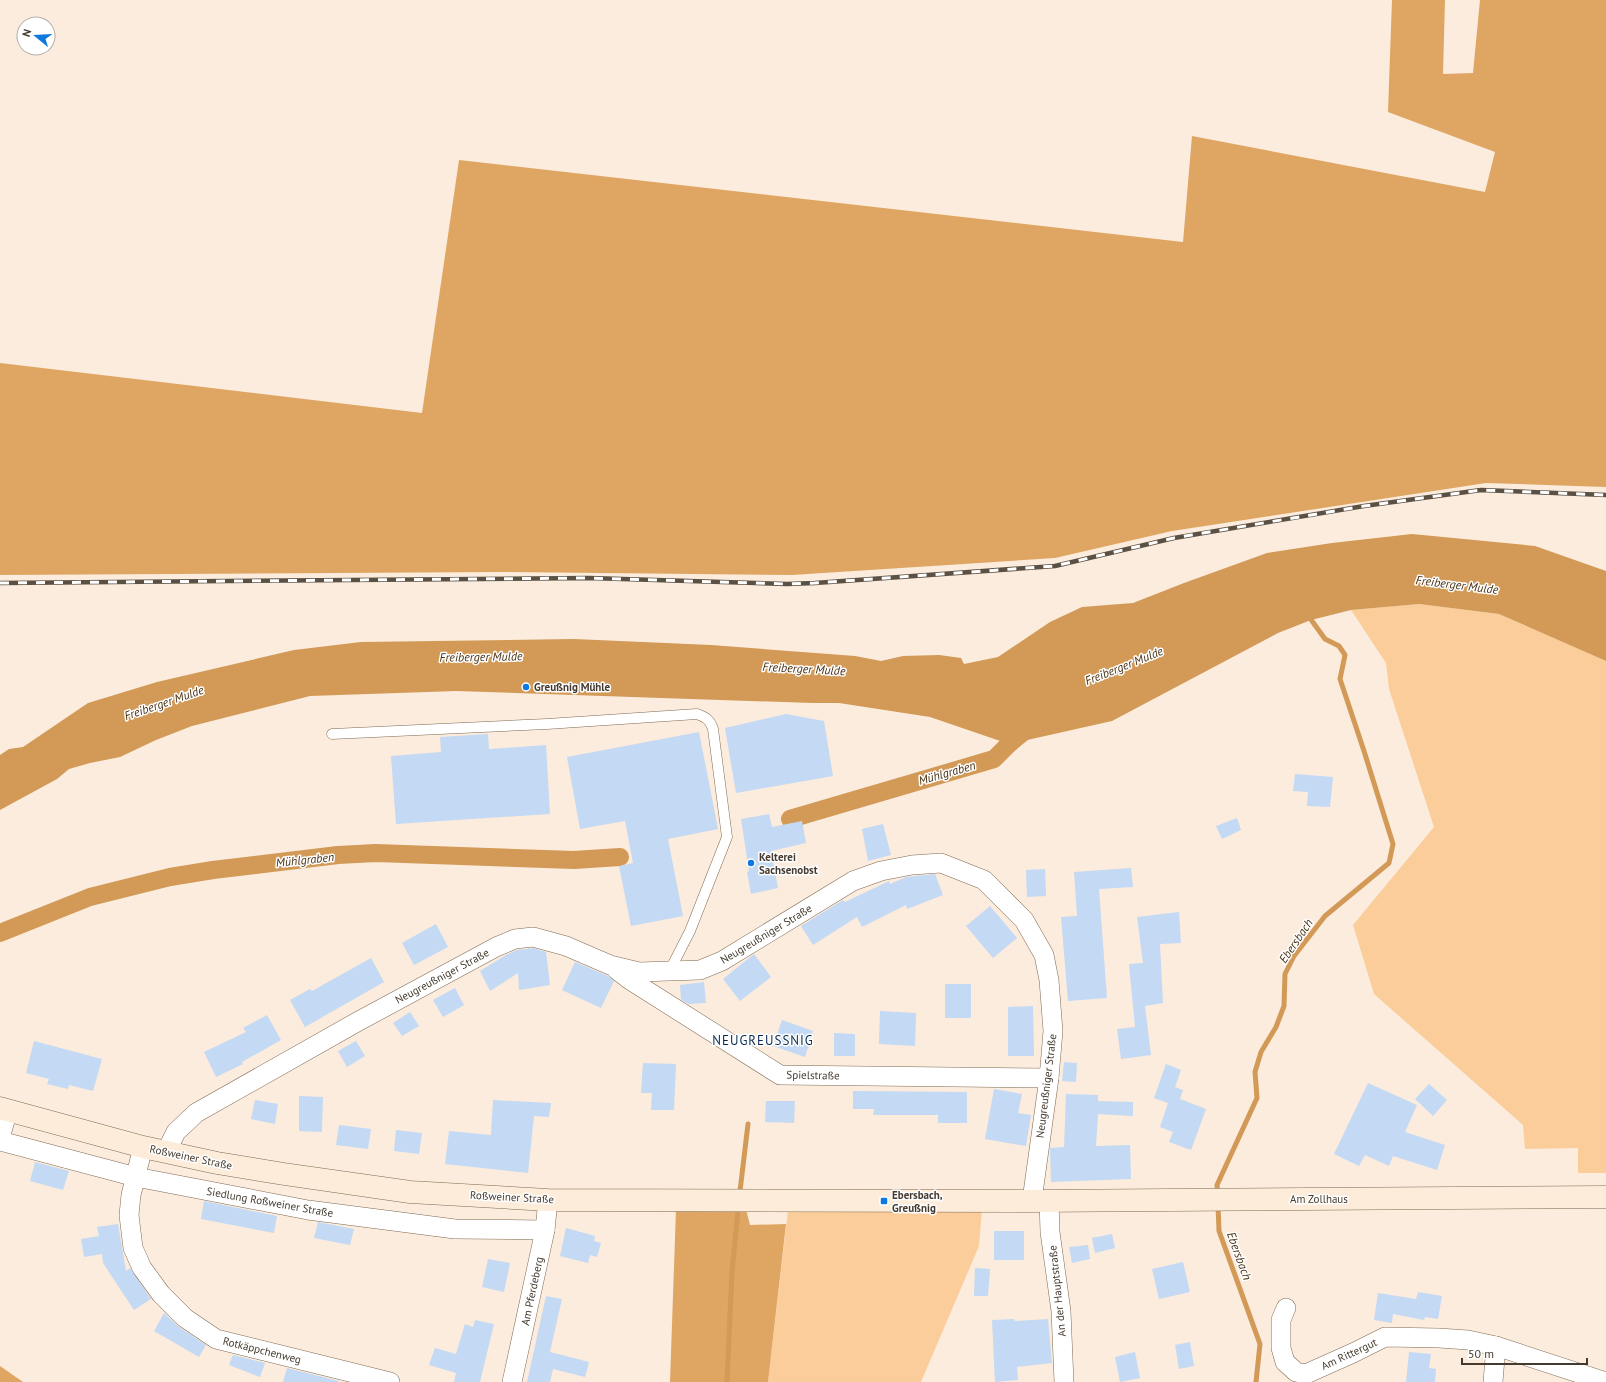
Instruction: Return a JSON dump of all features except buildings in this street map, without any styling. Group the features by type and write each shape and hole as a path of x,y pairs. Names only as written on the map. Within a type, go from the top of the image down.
{"main road":[{"name":"Roßweiner Straße","path":"4,1109 166,1152 217,1163 410,1192 548,1200 1041,1201"},
{"name":"Am Zollhaus","path":"1041,1201 1606,1197"}],"street":[{"name":"Neugreußniger Straße","path":"166,1152 176,1132 196,1113 357,1022 496,947 515,939 533,937 566,946 610,965 639,972 700,970 722,961 853,881 881,871 912,865 941,863 984,880 1024,920 1044,955 1050,980 1053,1031 1049,1078 1036,1170 1041,1201"},
{"name":"Spielstraße","path":"610,965 630,980 780,1075 1049,1078"},
{"path":"0,1138 4,1109"},
{"name":"Siedlung Roßweiner Straße","path":"0,1142 136,1177 308,1210 455,1229 545,1230"},
{"name":"Rotkäppchenweg","path":"143,1146 131,1195 129,1215 133,1248 142,1268 161,1294 185,1318 216,1339 390,1382"},
{"name":"Am Pferdeberg","path":"512,1382 545,1230 548,1200"},
{"name":"An der Hauptstraße","path":"1041,1201 1050,1232 1061,1311 1064,1382"},
{"name":"Am Rittergut","path":"1286,1308 1281,1320 1281,1348 1285,1362 1295,1377 1306,1374 1353,1353 1384,1337 1468,1340 1496,1346 1606,1382"},
{"path":"1493,1382 1496,1346"}],"lane":[{"path":"332,734 547,724 697,714 704,716 710,721 713,729 727,837 690,931 669,972"}],"shaded area":[{"path":"1392,0 1445,0 1443,74 1473,73 1480,0 1606,0 1606,487 1486,483 1172,531 1055,558 792,575 500,572 0,575 0,363 422,413 459,160 1183,242 1192,136 1485,192 1495,152 1388,112"},
{"path":"1419,604 1499,614 1606,661 1606,1173 1578,1173 1578,1148 1525,1149 1523,1125 1374,994 1353,925 1434,827 1389,689 1386,663 1351,610"},
{"path":"676,1209 746,1209 750,1225 786,1224 768,1382 670,1382"},
{"path":"982,1209 979,1246 921,1382 768,1382 788,1210"},
{"path":"0,1366 23,1382 0,1382"}],"water":[{"name":"Freiberger Mulde","path":"1412,534 1535,546 1606,571 1606,661 1499,614 1419,604 1351,610 1311,620 1278,633 1112,721 1009,744 930,717 839,703 456,691 310,696 192,726 156,740 120,757 69,769 57,779 0,810 0,755 9,749 23,747 88,703 157,682 294,650 361,642 574,639 711,645 855,656 881,661 903,656 939,655 961,658 964,664 998,657 1050,622 1082,607 1133,603 1267,553 1332,543"}],"waterway":[{"name":"Ebersbach","path":"1218,1195 1217,1185 1257,1098 1255,1072 1261,1052 1276,1027 1284,1006 1285,974 1294,956 1325,916 1389,863 1393,844 1340,679 1345,655 1339,646 1325,639 1307,614"},
{"name":"Mühlgraben","path":"790,819 994,759 1028,728"},
{"name":"Mühlgraben","path":"0,933 90,897 170,877 213,870 338,855 376,853 574,860 620,857"},
{"path":"740,1191 748,1124"},
{"name":"Ebersbach","path":"1218,1205 1219,1231 1260,1344 1256,1382"},
{"path":"727,1382 732,1272 738,1211"}],"railway":[{"path":"0,583 589,578 787,584 815,583 1055,566 1174,538 1364,506 1481,490 1606,495"}],"place":[{"name":"Greußnig Mühle","path":"526,687"},
{"name":"Kelterei Sachsenobst","path":"751,863"},
{"name":"Ebersbach, Greußnig","path":"884,1201"}],"district":[{"name":"NEUGREUSSNIG","path":"763,1040"}]}
